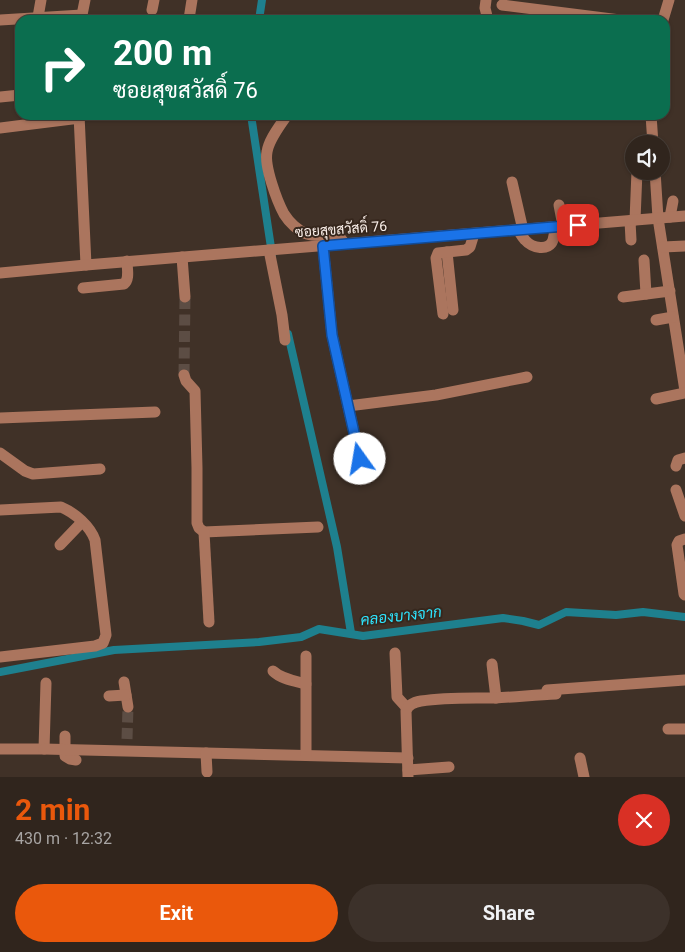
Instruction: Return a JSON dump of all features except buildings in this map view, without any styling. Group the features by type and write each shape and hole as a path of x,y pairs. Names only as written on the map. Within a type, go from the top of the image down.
{"street":[{"path":"38,15 41,0"},
{"path":"82,15 85,0"},
{"path":"189,15 192,0"},
{"path":"486,0 487,15"},
{"path":"664,15 666,1"},
{"path":"502,5 581,15"},
{"path":"0,20 15,19"},
{"path":"0,97 15,96"},
{"path":"0,128 58,120"},
{"path":"80,120 86,265"},
{"path":"284,120 269,144 266,154 266,166 280,205 285,215 299,230 308,234 338,235 345,244"},
{"path":"651,120 652,135"},
{"path":"631,240 636,180"},
{"path":"656,180 658,218 673,314 682,353 685,389 656,399"},
{"path":"512,182 520,230 526,241 532,245 541,248 550,245 559,227 559,204"},
{"path":"670,217 673,201"},
{"name":"ซอยสุขสวัสดิ์ 76","path":"0,273 685,216"},
{"path":"448,312 436,258 438,253 466,250 470,247 474,234"},
{"path":"323,246 332,335 360,459"},
{"path":"663,247 685,246"},
{"path":"273,250 284,340"},
{"path":"182,257 185,297"},
{"path":"644,260 646,294"},
{"path":"83,288 124,284 128,278 127,262"},
{"path":"623,297 670,291"},
{"path":"656,320 685,310"},
{"path":"184,375 186,381 195,391 197,522 199,528 204,532 318,527"},
{"path":"348,406 436,395 527,377"},
{"path":"0,418 155,412"},
{"path":"0,453 25,472 33,474 100,470"},
{"path":"676,466 678,460 685,458"},
{"path":"676,490 685,516"},
{"path":"0,510 61,506 91,531 95,540 106,635 103,643 95,646 0,657"},
{"path":"60,545 82,522"},
{"path":"204,532 209,622"},
{"path":"685,538 679,541 677,545 685,595"},
{"path":"395,654 397,697 407,708"},
{"path":"306,656 306,755"},
{"path":"492,664 496,698"},
{"path":"273,671 281,676 306,684"},
{"path":"514,693 685,680"},
{"path":"124,682 128,708"},
{"path":"44,749 46,683"},
{"path":"407,708 420,702 462,697 496,698 556,694"},
{"path":"109,696 126,695"},
{"path":"407,708 408,773 449,767"},
{"path":"668,729 685,729"},
{"path":"65,736 65,756 76,760"},
{"path":"0,749 64,749 127,745 206,753 408,758"},
{"path":"206,753 207,772"},
{"path":"580,758 584,777"}],"waterway":[{"path":"260,15 262,0"},
{"path":"252,120 272,254"},
{"path":"288,334 337,547 351,633"},
{"name":"คลองบางจาก","path":"0,672 114,650 259,642 301,637 319,629 363,636 503,618 539,625 566,612 616,615 643,612 685,617"}],"tunnel":[{"path":"184,375 185,297"},
{"path":"127,739 128,707"}],"route":[{"path":"360,459 332,335 323,246 578,225"}]}
